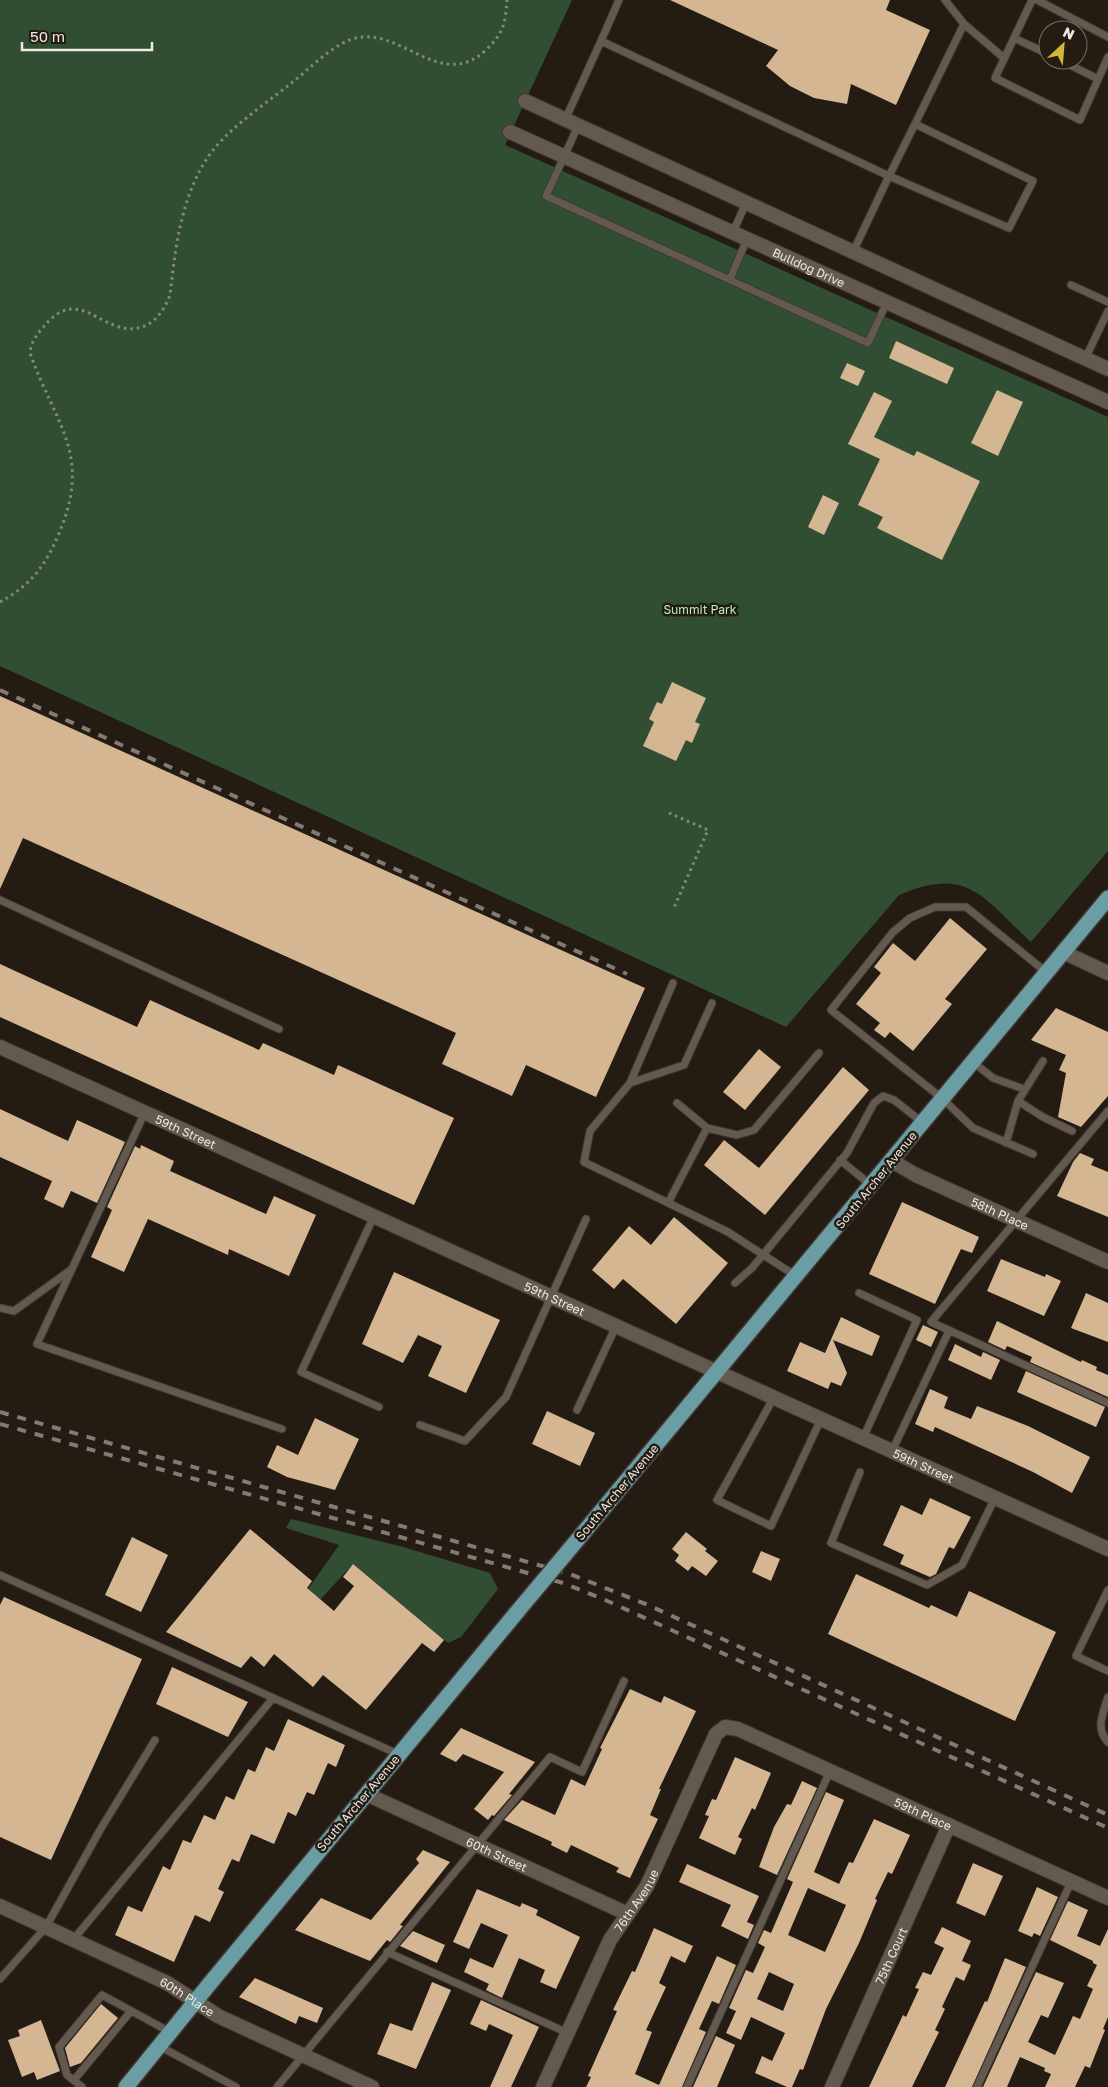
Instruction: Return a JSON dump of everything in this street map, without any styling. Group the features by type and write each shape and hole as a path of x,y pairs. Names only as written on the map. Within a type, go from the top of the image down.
{"main road":[{"name":"South Archer Avenue","path":"126,2087 398,1754 872,1186 1108,898"}],"street":[{"path":"525,101 1108,369"},
{"name":"Bulldog Drive","path":"510,132 1108,402"},
{"path":"1062,952 1108,973"},
{"name":"59th Street","path":"0,1046 1108,1549"},
{"name":"58th Place","path":"892,1161 916,1175 1108,1262"},
{"name":"76th Avenue","path":"543,2087 610,1940 647,1886 716,1734 725,1727 738,1729"},
{"name":"59th Place","path":"738,1729 1108,1898"},
{"name":"60th Street","path":"366,1794 628,1914"},
{"name":"75th Court","path":"832,2087 949,1826"},
{"name":"60th Place","path":"0,1906 167,1983 218,2016 372,2087"}],"lane":[{"path":"565,120 619,0"},
{"path":"945,0 964,24 1004,58"},
{"path":"1032,0 995,78 1080,120 1108,57"},
{"path":"1037,0 1108,37"},
{"path":"853,252 964,24"},
{"path":"1014,38 1038,49"},
{"path":"601,40 889,176 1009,228 1032,181 915,124"},
{"path":"1080,70 1098,79"},
{"path":"578,126 546,196 868,343 887,302"},
{"path":"733,232 746,203"},
{"path":"730,279 747,239"},
{"path":"1071,285 1108,302"},
{"path":"1085,359 1108,311"},
{"path":"0,900 279,1029"},
{"path":"1033,1154 973,1128 943,1099 831,1010 893,932 910,918 935,907 966,907 1046,972"},
{"path":"673,983 630,1083 590,1131 584,1162 728,1232 796,1276"},
{"path":"630,1083 684,1065 712,1003"},
{"path":"678,1103 708,1128 737,1135 754,1130 819,1053"},
{"path":"1006,1142 1018,1101 1043,1061"},
{"path":"974,1062 993,1078 1024,1089"},
{"path":"735,1283 763,1255 847,1153 874,1103 882,1096 894,1100 923,1123"},
{"path":"1018,1101 1072,1131"},
{"path":"145,1112 37,1344 282,1429"},
{"path":"1106,1115 931,1322 1108,1403"},
{"path":"668,1203 708,1128"},
{"path":"840,1160 872,1186"},
{"path":"374,1216 302,1372 379,1408"},
{"path":"420,1426 465,1441 506,1397 586,1219"},
{"path":"0,1308 14,1311 72,1269"},
{"path":"859,1293 916,1320 863,1438"},
{"path":"577,1410 616,1326"},
{"path":"892,1451 950,1331"},
{"path":"774,1397 717,1500 771,1526 821,1418"},
{"path":"860,1472 831,1543 927,1585 962,1565 995,1498"},
{"path":"0,1575 398,1754"},
{"path":"1108,1590 1076,1656 1108,1671"},
{"path":"277,2087 550,1757 582,1772 624,1681"},
{"path":"1108,1697 1100,1726 1103,1737 1108,1742"},
{"path":"73,1940 273,1698"},
{"path":"0,1980 46,1927 100,1830 155,1740"},
{"path":"687,2087 830,1771"},
{"path":"977,2087 1071,1882"},
{"path":"388,1952 568,2033"},
{"path":"82,2087 67,2075 59,2048 102,1995 170,2032"},
{"path":"74,2080 131,2011"},
{"path":"159,2046 236,2087"}],"path":[{"path":"0,602 32,580 53,547 72,499 74,481 70,453 61,422 30,353 31,344 39,332 58,313 71,309 128,329 140,329 154,322 165,308 170,295 187,200 206,160 232,132 329,53 351,40 380,37 448,66 462,65 483,53 498,38 505,26 507,0"},
{"path":"669,813 708,830 673,910"}],"green space":[{"name":"Summit Park","path":"0,0 572,0 505,145 1108,417 1108,851 1031,942 987,900 959,885 942,884 923,887 899,895 786,1027 0,666"},
{"path":"291,1519 403,1547 490,1573 498,1589 461,1637 448,1643 353,1564 320,1600 308,1589 339,1545 286,1528"}],"building":[{"path":"670,0 890,0 886,10 930,30 896,105 851,84 847,104 814,98 790,86 766,66 778,50"},
{"path":"896,341 954,368 947,384 889,358"},
{"path":"847,363 865,371 858,386 840,378"},
{"path":"997,390 1023,402 998,456 971,443"},
{"path":"874,392 892,401 874,437 914,456 917,451 980,481 942,560 877,528 883,517 858,505 880,459 848,444"},
{"path":"823,495 839,503 824,535 808,527"},
{"path":"672,682 706,698 695,722 700,724 692,743 686,740 676,761 643,746 654,722 649,719 657,702 662,704"},
{"path":"0,696 645,988 596,1097 526,1065 512,1096 442,1064 456,1033 23,838 0,889"},
{"path":"950,918 987,949 945,999 952,1004 913,1051 890,1032 885,1038 874,1030 880,1023 856,1004 881,973 874,967 893,943 915,961"},
{"path":"0,964 137,1027 150,1000 259,1050 263,1043 334,1075 338,1065 454,1118 414,1205 0,1017"},
{"path":"1056,1008 1108,1032 1108,1096 1081,1127 1058,1117 1066,1073 1059,1070 1066,1055 1031,1040"},
{"path":"759,1049 781,1067 745,1110 723,1092"},
{"path":"843,1067 869,1090 765,1215 704,1165 724,1140 759,1168"},
{"path":"0,1109 68,1141 77,1120 125,1142 97,1203 71,1191 63,1208 44,1199 52,1181 0,1157"},
{"path":"141,1145 174,1161 170,1171 266,1214 274,1196 316,1215 289,1276 229,1249 228,1255 148,1219 124,1272 91,1257 112,1210 107,1207 135,1146 140,1149"},
{"path":"1080,1153 1094,1159 1091,1165 1108,1172 1108,1217 1057,1196 1073,1162"},
{"path":"902,1202 979,1237 972,1253 961,1249 935,1304 869,1274"},
{"path":"674,1217 728,1263 676,1324 623,1279 614,1289 592,1270 629,1226 651,1245"},
{"path":"1001,1259 1045,1277 1046,1274 1061,1281 1044,1316 987,1291"},
{"path":"394,1272 500,1320 466,1393 428,1376 442,1346 418,1335 403,1363 362,1344"},
{"path":"1086,1293 1108,1303 1108,1342 1071,1328"},
{"path":"841,1317 880,1336 872,1356 833,1340 847,1373 841,1386 831,1382 828,1389 787,1371 800,1342 825,1353"},
{"path":"997,1321 1081,1362 1082,1360 1097,1367 1096,1370 1108,1375 1108,1397 1030,1362 1032,1357 1007,1346 1005,1350 988,1342"},
{"path":"923,1325 938,1332 931,1347 916,1340"},
{"path":"955,1344 981,1357 983,1352 1000,1360 991,1380 948,1360"},
{"path":"1026,1371 1105,1407 1096,1427 1017,1392"},
{"path":"930,1389 948,1397 944,1408 971,1419 977,1406 1028,1426 1090,1457 1072,1493 1033,1472 935,1427 933,1432 915,1424"},
{"path":"547,1411 595,1433 580,1466 532,1444"},
{"path":"315,1418 359,1439 335,1490 287,1477 267,1467 277,1445 298,1455"},
{"path":"930,1498 971,1517 954,1549 949,1547 936,1574 930,1577 900,1564 904,1555 883,1545 901,1505 922,1515"},
{"path":"250,1529 312,1581 307,1588 334,1611 354,1586 343,1577 353,1564 444,1640 434,1652 422,1643 366,1710 323,1675 313,1687 274,1654 264,1667 251,1656 241,1668 166,1632"},
{"path":"686,1532 707,1549 705,1551 718,1561 706,1576 692,1566 688,1571 675,1561 679,1555 672,1549"},
{"path":"132,1537 168,1555 141,1612 105,1595"},
{"path":"761,1551 780,1559 771,1581 752,1572"},
{"path":"856,1574 929,1608 931,1605 957,1617 969,1591 1056,1632 1015,1721 828,1634"},
{"path":"4,1597 142,1659 51,1860 0,1837 0,1605"},
{"path":"172,1667 248,1702 228,1737 156,1704"},
{"path":"630,1689 661,1703 664,1696 696,1711 659,1789 661,1789 650,1815 658,1819 630,1878 616,1872 619,1868 571,1845 567,1853 551,1845 552,1842 504,1820 522,1800 555,1815 571,1779 585,1786 602,1749 600,1748"},
{"path":"288,1719 345,1745 336,1767 328,1763 314,1795 307,1792 296,1816 288,1812 274,1844 251,1834 239,1862 232,1859 218,1889 224,1892 210,1922 195,1915 174,1962 115,1935 128,1906 142,1912 163,1866 170,1870 183,1840 191,1843 204,1815 215,1820 226,1796 234,1800 248,1769 255,1772 266,1747 274,1751"},
{"path":"461,1728 535,1762 509,1794 512,1795 494,1816 492,1815 488,1820 474,1809 504,1772 463,1754 456,1762 440,1754"},
{"path":"735,1757 771,1773 755,1810 752,1808 738,1837 742,1839 735,1855 699,1838 709,1816 705,1815 712,1799 716,1800"},
{"path":"802,1781 817,1788 777,1875 759,1867 774,1827 787,1804 791,1805"},
{"path":"826,1792 844,1800 814,1872 839,1884 849,1862 853,1863 874,1819 910,1835 892,1874 888,1872 875,1899 877,1900 859,1943 826,2009 803,2070 800,2069 792,2087 787,2087 755,2073 762,2056 772,2061 785,2033 751,2017 741,2040 726,2033 736,2011 729,2008 746,1970 753,1973 765,1947 758,1943 764,1930 771,1933 793,1882 787,1879","holes":["808,1888 846,1905 825,1952 788,1935","769,1972 794,1984 783,2011 757,1999"]},
{"path":"423,1850 450,1862 400,1925 403,1926 390,1942 387,1940 370,1961 295,1930 321,1898 371,1920 419,1863 416,1859"},
{"path":"973,1863 1003,1876 985,1916 956,1903"},
{"path":"687,1864 759,1896 747,1922 754,1925 748,1939 721,1926 731,1905 679,1882"},
{"path":"1037,1887 1058,1897 1040,1936 1034,1933 1032,1937 1018,1931"},
{"path":"477,1889 520,1907 522,1903 538,1910 536,1915 580,1937 556,1989 540,1982 545,1970 519,1958 502,1998 486,1990 489,1984 464,1972 470,1958 493,1968 508,1935 481,1923 469,1949 453,1942"},
{"path":"1068,1901 1088,1910 1077,1936 1100,1946 1108,1929 1108,2017 1090,2068 1085,2066 1075,2087 1045,2087 1051,2074 1044,2071 1045,2068 1020,2057 1007,2087 983,2087 1036,1972 1064,1983 1048,2018 1041,2015 1028,2042 1055,2055 1073,2016 1080,2019 1093,1989 1087,1986 1097,1965 1093,1961 1050,1940"},
{"path":"942,1927 971,1941 962,1961 971,1965 964,1981 956,1977 942,2007 945,2009 935,2030 939,2032 912,2087 869,2087 903,2015 906,2017 919,1989 915,1988 923,1972 931,1975 944,1948 934,1943"},
{"path":"654,1928 693,1946 685,1963 671,1956 659,1983 666,1987 646,2030 652,2032 635,2074 659,2085 717,1956 736,1965 719,2004 712,2001 699,2029 706,2032 682,2087 586,2087 591,2077 588,2076 617,2011 613,2010 632,1971 635,1972"},
{"path":"413,1931 445,1945 437,1963 400,1946"},
{"path":"1005,1958 1026,1967 972,2087 945,2087 985,2001 987,2002"},
{"path":"255,1978 323,2008 317,2023 299,2016 296,2024 239,1997"},
{"path":"432,1982 451,1990 416,2069 377,2054 390,2023 412,2031"},
{"path":"481,2000 539,2027 511,2087 490,2087 513,2035 489,2024 486,2031 470,2024"},
{"path":"101,2004 118,2018 81,2063 70,2067 65,2048"},
{"path":"41,2020 60,2071 37,2080 34,2072 22,2077 8,2040 20,2036 18,2030"},
{"path":"716,2036 735,2045 717,2087 693,2087"}],"railway":[{"path":"0,690 627,974"},
{"path":"0,1412 570,1574 648,1605 1108,1815"},
{"path":"0,1424 563,1583 603,1599 1108,1828"}]}
